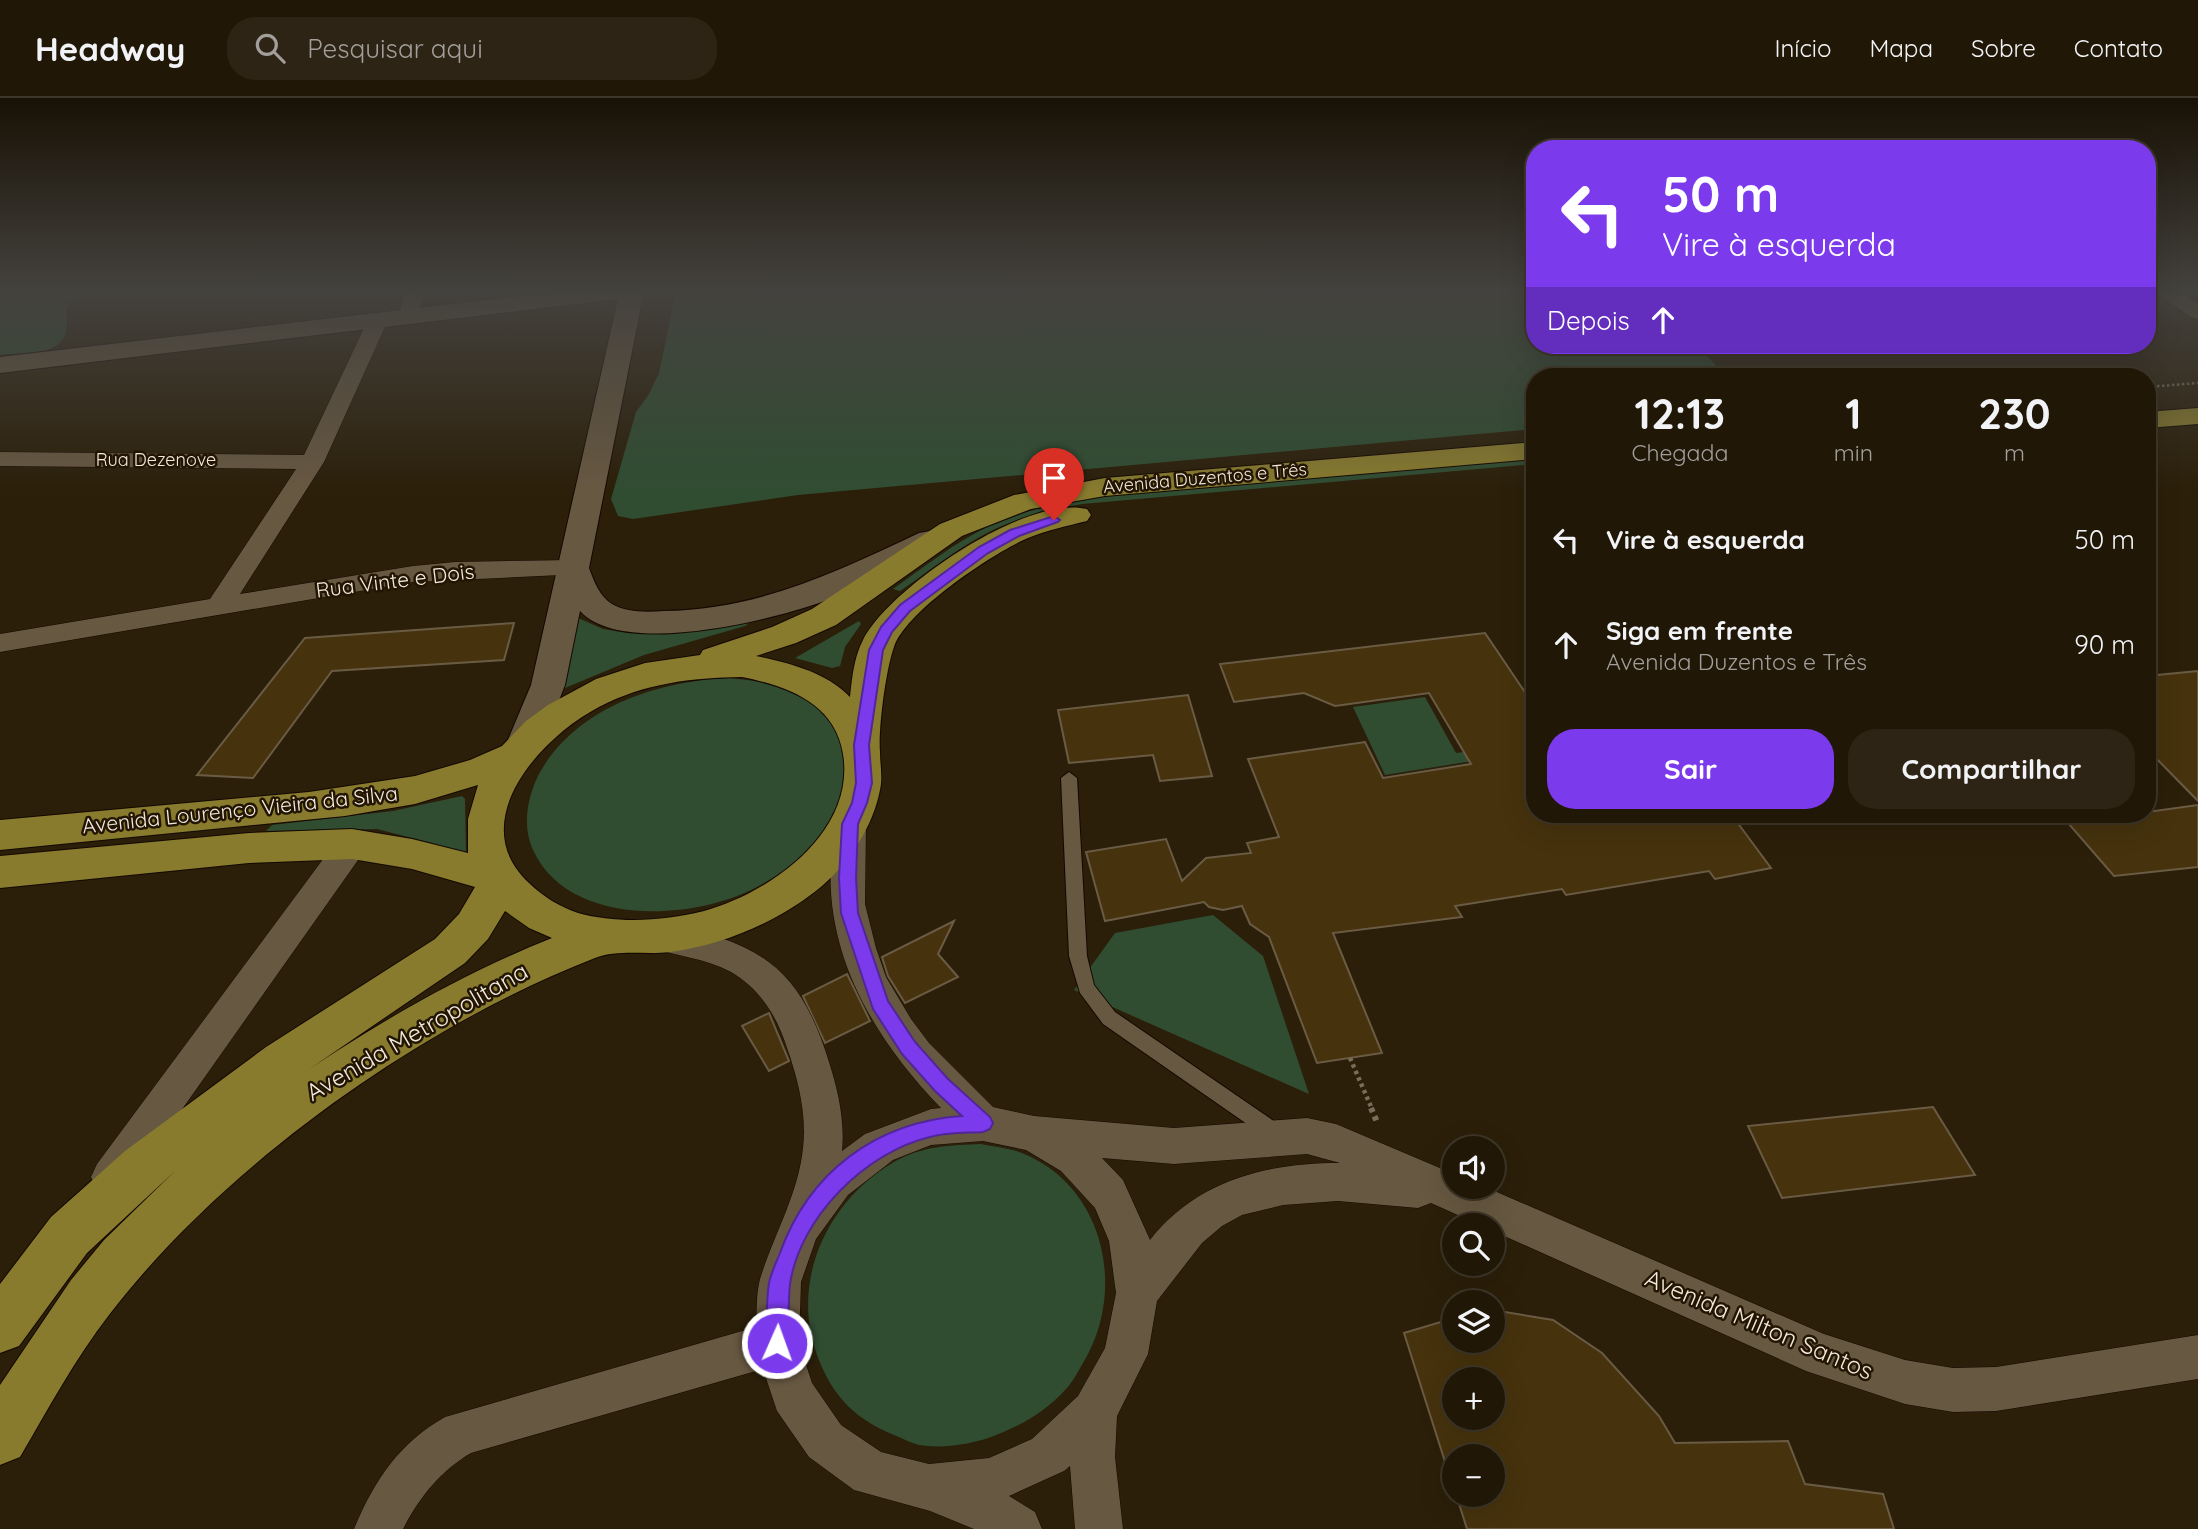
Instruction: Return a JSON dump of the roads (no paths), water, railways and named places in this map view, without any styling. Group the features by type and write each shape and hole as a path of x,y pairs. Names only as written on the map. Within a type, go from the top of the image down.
{"main road":[{"path":"2156,397 2198,394"},
{"path":"2156,419 2198,416"},
{"name":"Avenida Duzentos e Três","path":"666,670 744,649 816,621 841,607 951,530 1002,508 1077,490 1526,451"},
{"name":"Avenida Duzentos e Três","path":"862,745 876,650 886,630 905,608 983,550 1014,533 1054,520 1096,513 1526,475"},
{"path":"742,665 789,676 828,697 849,718 862,745 864,783 859,803 850,824 834,847 812,871 779,895 742,915 700,929 657,936 606,936 561,926 528,906 498,877 491,862 485,835 488,808 499,781 519,751 554,719 591,696 632,679 666,670 742,665"},
{"name":"Avenida Lourenço Vieira da Silva","path":"0,835 355,802 444,783 481,772 519,751"},
{"name":"Avenida Lourenço Vieira da Silva","path":"0,872 249,848 352,844 412,854 498,877"},
{"name":"Avenida Metropolitana","path":"0,1327 69,1235 142,1167 232,1097 450,951 477,923 493,895 498,877"},
{"name":"Avenida Metropolitana","path":"0,1437 62,1336 90,1298 158,1222 230,1157 316,1090 429,1019 533,964 606,936"}],"street":[{"path":"0,365 61,358"},
{"path":"218,608 312,462 360,358"},
{"path":"519,751 548,685 618,358"},
{"name":"Rua Dezenove","path":"0,459 312,462"},
{"path":"573,568 587,599 603,614 621,621 662,624 755,609 795,599 850,577 951,530"},
{"name":"Rua Vinte e Dois","path":"0,643 413,574 455,570 573,568"},
{"path":"850,824 847,878 849,913 880,1004 909,1048 942,1085 983,1123"},
{"path":"69,1235 352,844"},
{"path":"657,936 713,948 744,963 765,979 785,1000 799,1028 821,1105 823,1145 816,1183 780,1282 777,1343 793,1395 825,1441 872,1473 929,1488 987,1510 1018,1529"},
{"path":"800,1227 834,1181 879,1147 931,1127 983,1123 1034,1134 1075,1158 1109,1194 1130,1240 1137,1293 1126,1354 1094,1412 1048,1455 990,1481 929,1488"},
{"name":"Avenida Milton Santos","path":"1034,1134 1174,1146 1307,1136 1335,1142 1442,1187"},
{"name":"Avenida Milton Santos","path":"1137,1293 1175,1241 1209,1212 1247,1195 1336,1180 1390,1184 1442,1192"},
{"name":"Avenida Milton Santos","path":"1469,1199 1822,1355 1905,1382 1954,1390 1996,1389 2194,1359"},
{"path":"378,1529 407,1478 425,1457 461,1433 777,1343"},
{"path":"1094,1412 1092,1457 1099,1529"}],"lane":[{"path":"1069,778 1078,956 1086,988 1109,1018 1282,1137"}]}
